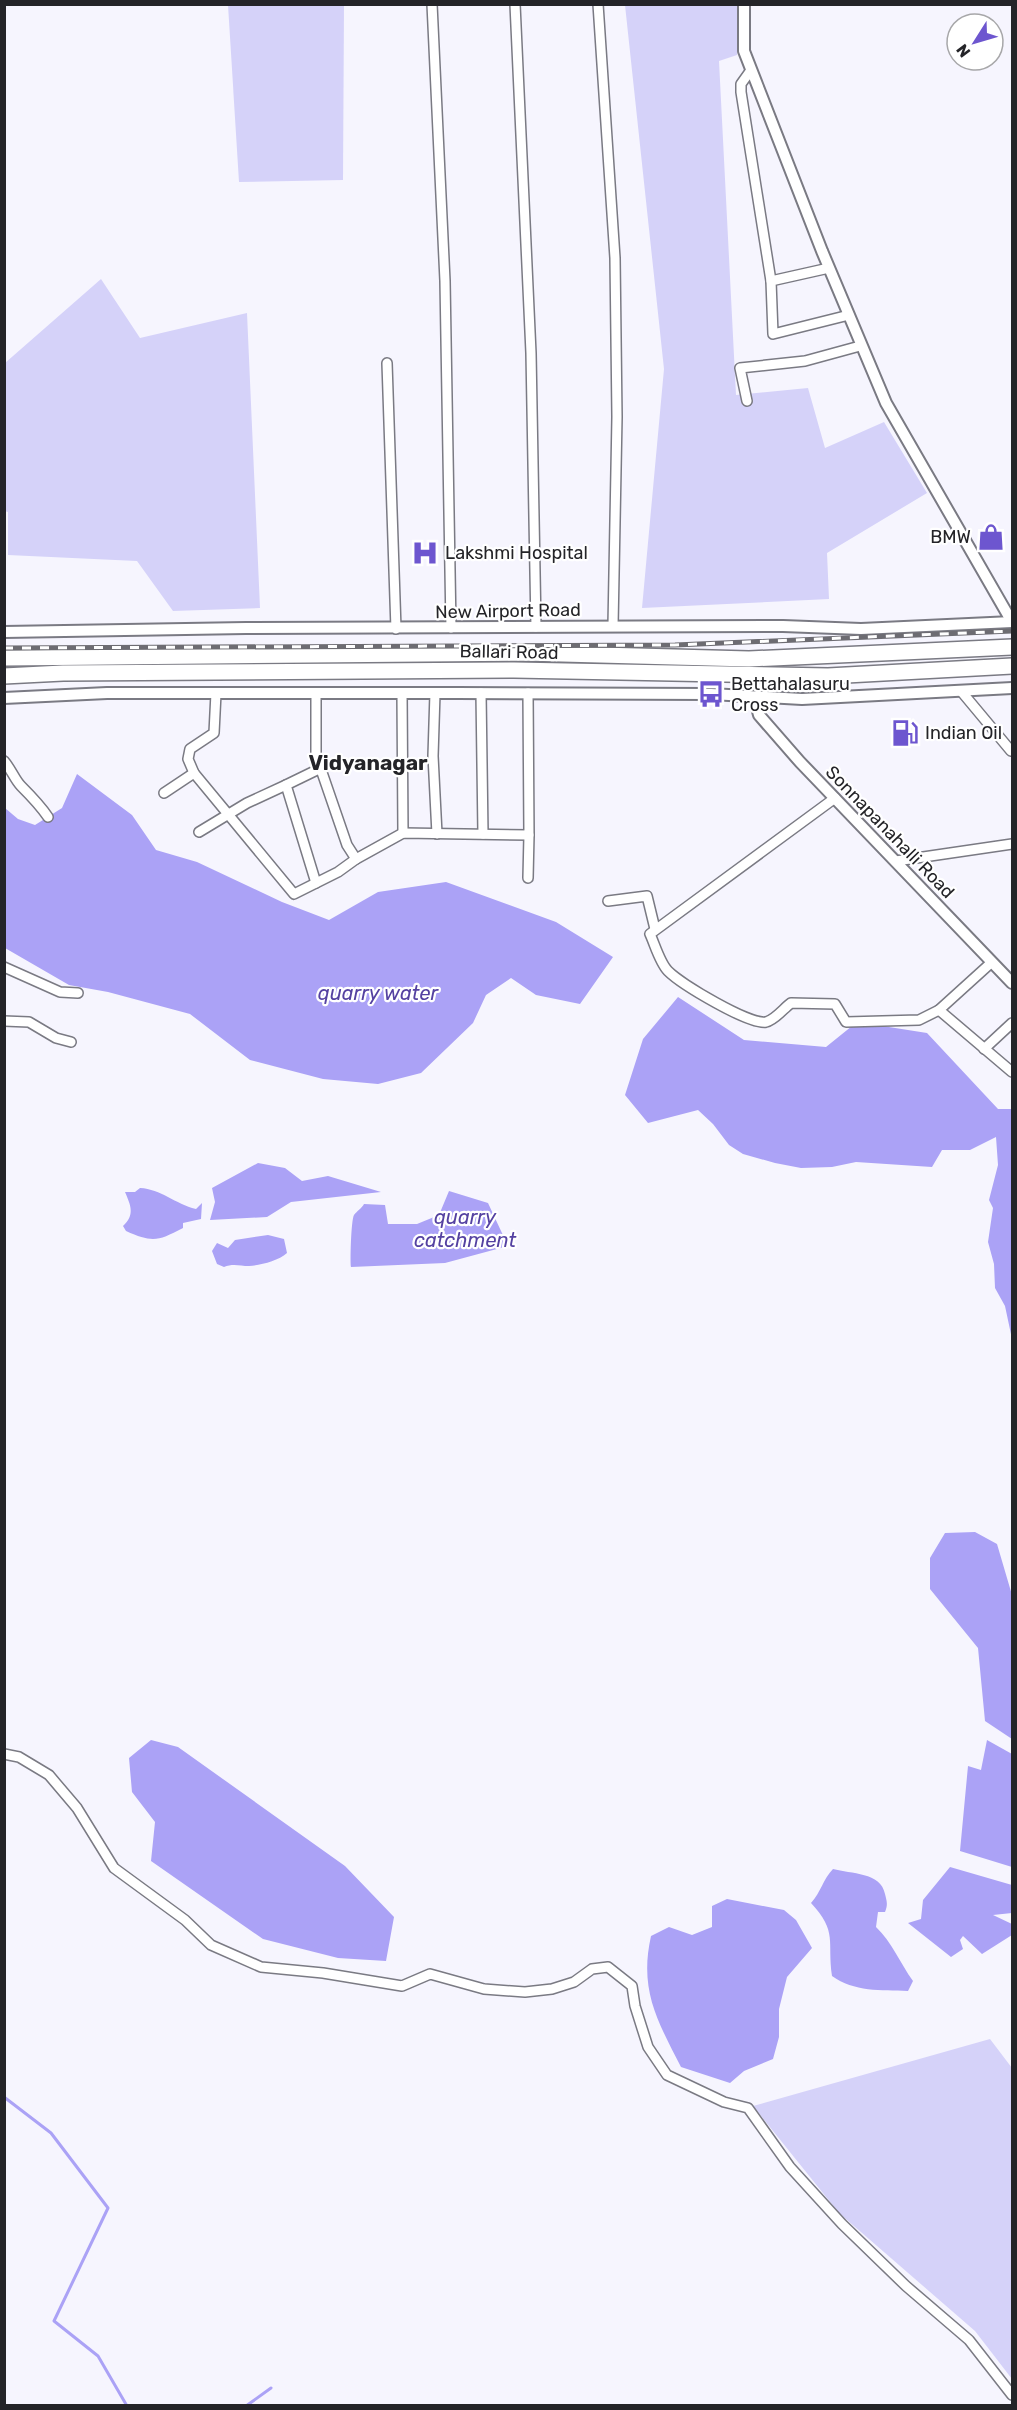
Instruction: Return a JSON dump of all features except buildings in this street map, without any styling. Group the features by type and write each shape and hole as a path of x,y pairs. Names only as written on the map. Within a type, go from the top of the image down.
{"highway":[{"name":"Ballari Road","path":"4,658 525,653 624,658 748,659 1012,647"},
{"name":"Ballari Road","path":"4,676 63,673 514,670 622,674 828,676 1012,666"}],"street":[{"path":"432,4 445,281 451,628"},
{"path":"515,4 531,353 536,627"},
{"path":"598,4 615,258 617,417 613,626"},
{"path":"744,4 744,51 860,346 886,403 1012,622"},
{"path":"751,70 741,84 741,92 771,281 773,334 849,315"},
{"path":"771,281 828,268"},
{"path":"747,401 740,368 805,361 860,346"},
{"path":"387,363 396,629"},
{"name":"New Airport Road","path":"4,632 613,626 861,628 1012,622"},
{"path":"4,698 107,693 528,693 711,694 802,699 1012,688"},
{"path":"961,691 1011,751"},
{"path":"216,693 214,733 190,749 188,759 194,772 294,894 316,884 403,833 529,835"},
{"path":"316,693 316,755 347,845 356,859"},
{"path":"402,693 403,833"},
{"path":"435,693 433,756 437,834"},
{"path":"481,693 483,834"},
{"path":"528,693 528,878"},
{"name":"Sonnapanahalli Road","path":"754,697 759,715 800,762 1012,983"},
{"path":"4,761 14,771 20,785 30,793 48,817"},
{"path":"199,831 228,813 321,768"},
{"path":"164,793 194,772"},
{"path":"286,784 316,884"},
{"path":"836,798 650,934 667,970 696,992 729,1010 760,1022 769,1021 791,1002 835,1004 846,1022 919,1020 939,1010 993,962"},
{"path":"896,861 1012,844"},
{"path":"608,901 647,896 655,929"},
{"path":"4,967 60,992 78,993"},
{"path":"939,1010 1012,1072"},
{"path":"4,1021 29,1023 56,1038 71,1042"},
{"path":"984,1049 1012,1023"},
{"path":"4,1754 19,1757 49,1775 77,1808 114,1868 185,1920 211,1945 261,1967 323,1973 402,1986 430,1974 484,1989 525,1992 552,1989 574,1982 592,1969 608,1967 632,1986 635,2006 648,2047 667,2075 724,2102 748,2108 790,2167 842,2224 906,2286 969,2340 1012,2395"}],"shaded area":[{"path":"228,5 344,5 343,180 239,182"},
{"path":"625,5 737,5 737,55 719,61 736,395 808,388 825,448 884,422 927,493 827,553 829,599 642,608 664,369"},
{"path":"101,279 140,338 247,313 260,608 173,611 137,561 8,555 8,512 4,511 5,363"},
{"path":"990,2039 1012,2068 1012,2379 975,2331 839,2213 753,2106"}],"water":[{"name":"quarry water","path":"77,774 132,815 156,850 197,862 282,902 329,920 378,892 446,882 556,922 613,957 580,1004 536,995 511,978 486,995 473,1023 421,1073 378,1084 323,1079 250,1060 190,1014 108,992 69,985 5,948 5,808 18,819 35,825 62,808"},
{"path":"678,997 744,1040 826,1047 857,1022 927,1033 998,1109 1012,1109 1012,1339 1005,1306 995,1288 994,1264 988,1242 993,1208 989,1200 998,1165 996,1137 970,1150 942,1150 932,1167 856,1162 832,1167 801,1168 743,1154 729,1145 713,1124 698,1110 648,1123 625,1095 643,1039"},
{"path":"258,1163 285,1168 302,1181 328,1176 381,1192 291,1202 267,1217 210,1220 215,1202 212,1188"},
{"path":"140,1188 155,1191 196,1209 202,1203 201,1219 183,1223 183,1228 155,1239 126,1231 123,1226 131,1210 125,1192 135,1192"},
{"name":"quarry catchment","path":"449,1191 488,1203 508,1246 445,1263 351,1267 353,1219 364,1204 385,1205 388,1224 417,1224 439,1215"},
{"path":"268,1235 284,1239 287,1253 264,1264 224,1267 217,1264 212,1251 217,1243 228,1248 235,1240"},
{"path":"975,1532 997,1544 1012,1595 1012,1739 985,1721 978,1648 930,1589 930,1558 945,1533"},
{"path":"151,1740 178,1747 345,1866 394,1917 386,1961 338,1958 263,1939 151,1861 155,1822 132,1792 129,1758"},
{"path":"987,1740 1012,1754 1012,1867 960,1851 968,1766 981,1770"},
{"path":"950,1867 1012,1885 1012,1913 993,1915 1012,1924 1012,1935 982,1954 963,1936 960,1940 963,1949 951,1957 908,1923 921,1919 923,1900"},
{"path":"833,1869 864,1875 878,1882 882,1887 887,1907 885,1912 878,1912 876,1927 913,1981 908,1991 859,1988 832,1976 828,1930 811,1903"},
{"path":"727,1899 784,1910 796,1920 812,1948 787,1977 779,2009 779,2037 773,2059 744,2071 730,2083 681,2067 652,2004 647,1973 651,1936 669,1927 692,1935 712,1927 712,1906"}],"waterway":[{"path":"4,2097 51,2133 108,2208 54,2321 98,2356 127,2406"},
{"path":"246,2406 271,2388"}],"railway":[{"path":"4,648 675,645 1012,631"}],"place":[{"name":"BMW","path":"991,537"},
{"name":"Lakshmi Hospital","path":"425,553"},
{"name":"Bettahalasuru Cross","path":"711,694"},
{"name":"Indian Oil","path":"905,733"}],"district":[{"name":"Vidyanagar","path":"368,763"}]}
